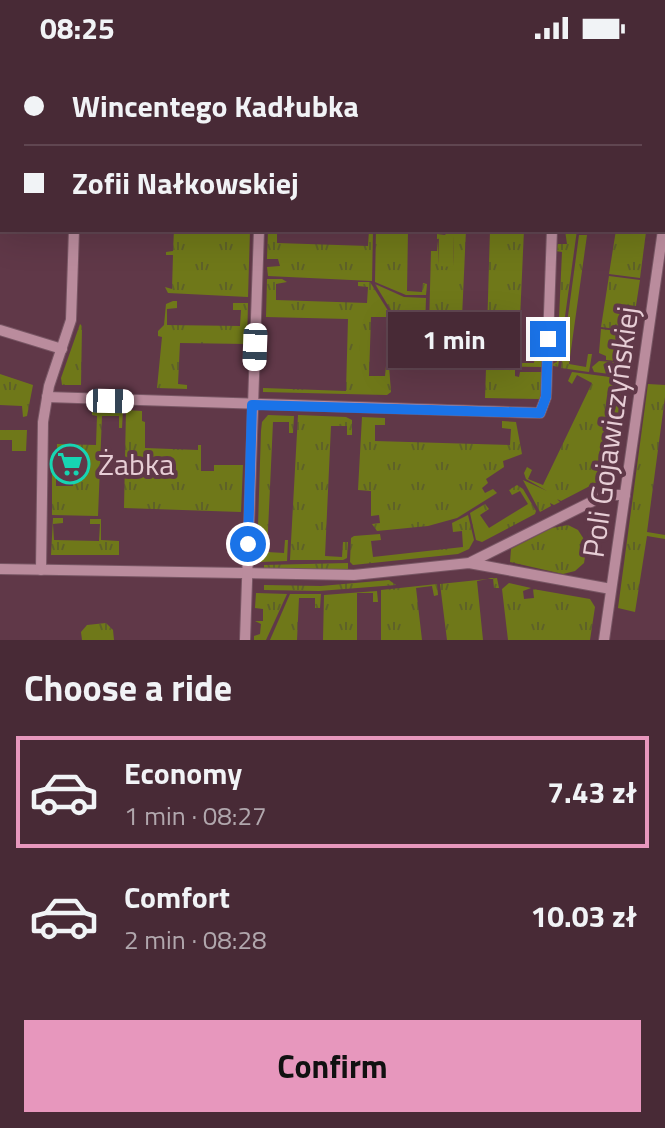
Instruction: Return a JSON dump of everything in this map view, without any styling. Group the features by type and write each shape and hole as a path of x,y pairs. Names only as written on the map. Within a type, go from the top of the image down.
{"street":[{"path":"41,570 43,422 47,397 71,320 74,232"},
{"path":"245,640 259,232"},
{"path":"47,397 540,413 546,397 552,232"},
{"name":"Poli Gojawiczyńskiej","path":"604,640 663,232"},
{"path":"0,330 62,349"},
{"path":"469,563 599,498 625,495"},
{"path":"509,544 506,558 511,571"},
{"path":"0,569 354,575 469,563 611,589"}],"green space":[{"path":"174,232 250,232 248,297 168,293 165,287 172,289 173,255 166,255 166,252 173,251"},
{"path":"268,232 277,232 277,243 368,246 369,232 373,232 372,281 268,276 267,267 280,266 278,259 267,259"},
{"path":"376,232 408,232 407,291 422,292 423,283 427,284 426,295 406,295 375,282"},
{"path":"447,232 466,232 460,361 476,362 477,352 484,352 484,366 455,364 454,328 429,327 431,251 437,251 438,241 438,266 453,266 454,237 437,239 437,234 445,235"},
{"path":"490,232 524,232 518,363 534,363 535,353 543,354 542,367 486,366"},
{"path":"565,232 577,232 558,367 550,365 557,362 562,252 555,251 558,244 567,244"},
{"path":"616,232 646,232 640,278 609,274"},
{"path":"579,235 587,235 569,364 586,367 588,354 592,354 589,372 561,368"},
{"path":"439,236 454,237 453,267 438,266"},
{"path":"609,276 640,280 632,331 601,327"},
{"path":"267,279 287,282 276,284 276,300 367,303 368,287 358,286 358,282 370,282 392,317 391,327 387,327 387,317 371,317 369,376 385,376 386,366 389,366 391,392 387,395 263,392 263,388 346,391 348,319 266,317"},
{"path":"375,284 404,297 426,298 425,327 395,326 395,317"},
{"path":"177,301 177,308 167,309 167,325 240,326 241,310 233,310 233,303 248,303 247,344 180,343 178,384 187,385 187,389 157,388 162,337 158,336 158,331 164,325 166,304"},
{"path":"80,324 81,385 62,385 61,378"},
{"path":"601,329 632,333 628,362 606,360 606,356 599,353"},
{"path":"599,361 628,363 626,376 594,372 592,367"},
{"path":"486,369 515,369 515,376 519,377 520,372 542,372 542,396 540,399 485,398"},
{"path":"572,372 625,379 613,474 561,501 557,499 560,502 550,503 551,506 540,512 523,480 547,491 526,479 524,473 527,467 532,470 528,479 543,485 592,383 577,375 572,384 568,381"},
{"path":"0,374 33,385 27,416 23,417 22,406 0,405"},
{"path":"648,384 665,385 665,397 647,532 665,535 665,539 647,536 635,612 618,608"},
{"path":"92,409 123,410 122,428 119,428 119,416 102,416 98,516 52,515 52,466 56,466 56,486 73,486 75,453 57,452 57,444 96,445 97,416 92,415"},
{"path":"126,410 142,411 145,448 198,450 198,445 201,445 201,471 214,471 214,465 243,465 241,512 124,508"},
{"path":"268,415 294,416 293,433 289,433 289,422 273,422 267,552 284,553 285,540 288,540 287,561 260,562 257,558 261,431 262,422"},
{"path":"298,415 346,417 352,420 352,435 347,435 347,426 331,426 325,556 342,557 343,542 348,542 347,558 343,560 290,560"},
{"path":"362,417 385,418 385,425 375,425 375,441 510,445 511,429 502,428 502,421 516,422 522,454 503,461 504,467 486,479 488,483 482,488 485,493 493,489 497,493 457,518 428,526 377,531 372,524 380,523 379,515 371,516 371,491 358,490"},
{"path":"0,430 27,430 26,451 12,451 12,440 0,440"},
{"path":"517,485 523,489 535,514 482,542 476,540 470,513 485,504 489,509 480,515 489,528 528,504 520,491 512,495 509,490"},
{"path":"468,515 474,540 469,549 458,554 353,565 350,562 351,538 354,536 380,534 381,540 371,541 373,557 463,547 462,531 453,532 452,523"},
{"path":"53,518 63,518 63,523 53,524 54,540 99,541 100,524 90,524 90,519 101,519 101,540 119,541 119,555 51,555"},
{"path":"568,525 578,530 587,544 584,563 575,571 563,574 510,562 511,549 552,528"},
{"path":"348,563 348,569 264,569 264,565"},
{"path":"493,578 497,578 499,588 494,588"},
{"path":"488,579 477,581 483,640 447,640 440,584"},
{"path":"389,580 396,585 319,591 264,590 264,585 321,586"},
{"path":"509,583 531,588 523,591 524,599 534,598 533,589 590,599 595,607 590,640 508,640 502,589"},
{"path":"437,584 438,595 434,596 432,586 416,588 422,640 381,640 381,590"},
{"path":"377,591 378,602 373,602 373,593 357,593 357,640 323,640 324,595"},
{"path":"256,593 287,594 266,640 254,640 254,636 260,634 261,624 255,621 263,621 263,609 255,608"},
{"path":"290,594 321,594 320,608 315,608 315,598 299,598 297,640 270,640"},
{"path":"106,623 113,630 114,640 82,640 81,632 87,625"}],"place":[{"name":"Żabka","path":"70,464"}],"route":[{"path":"248,544 252,405 540,413 546,397 548,339"}]}
